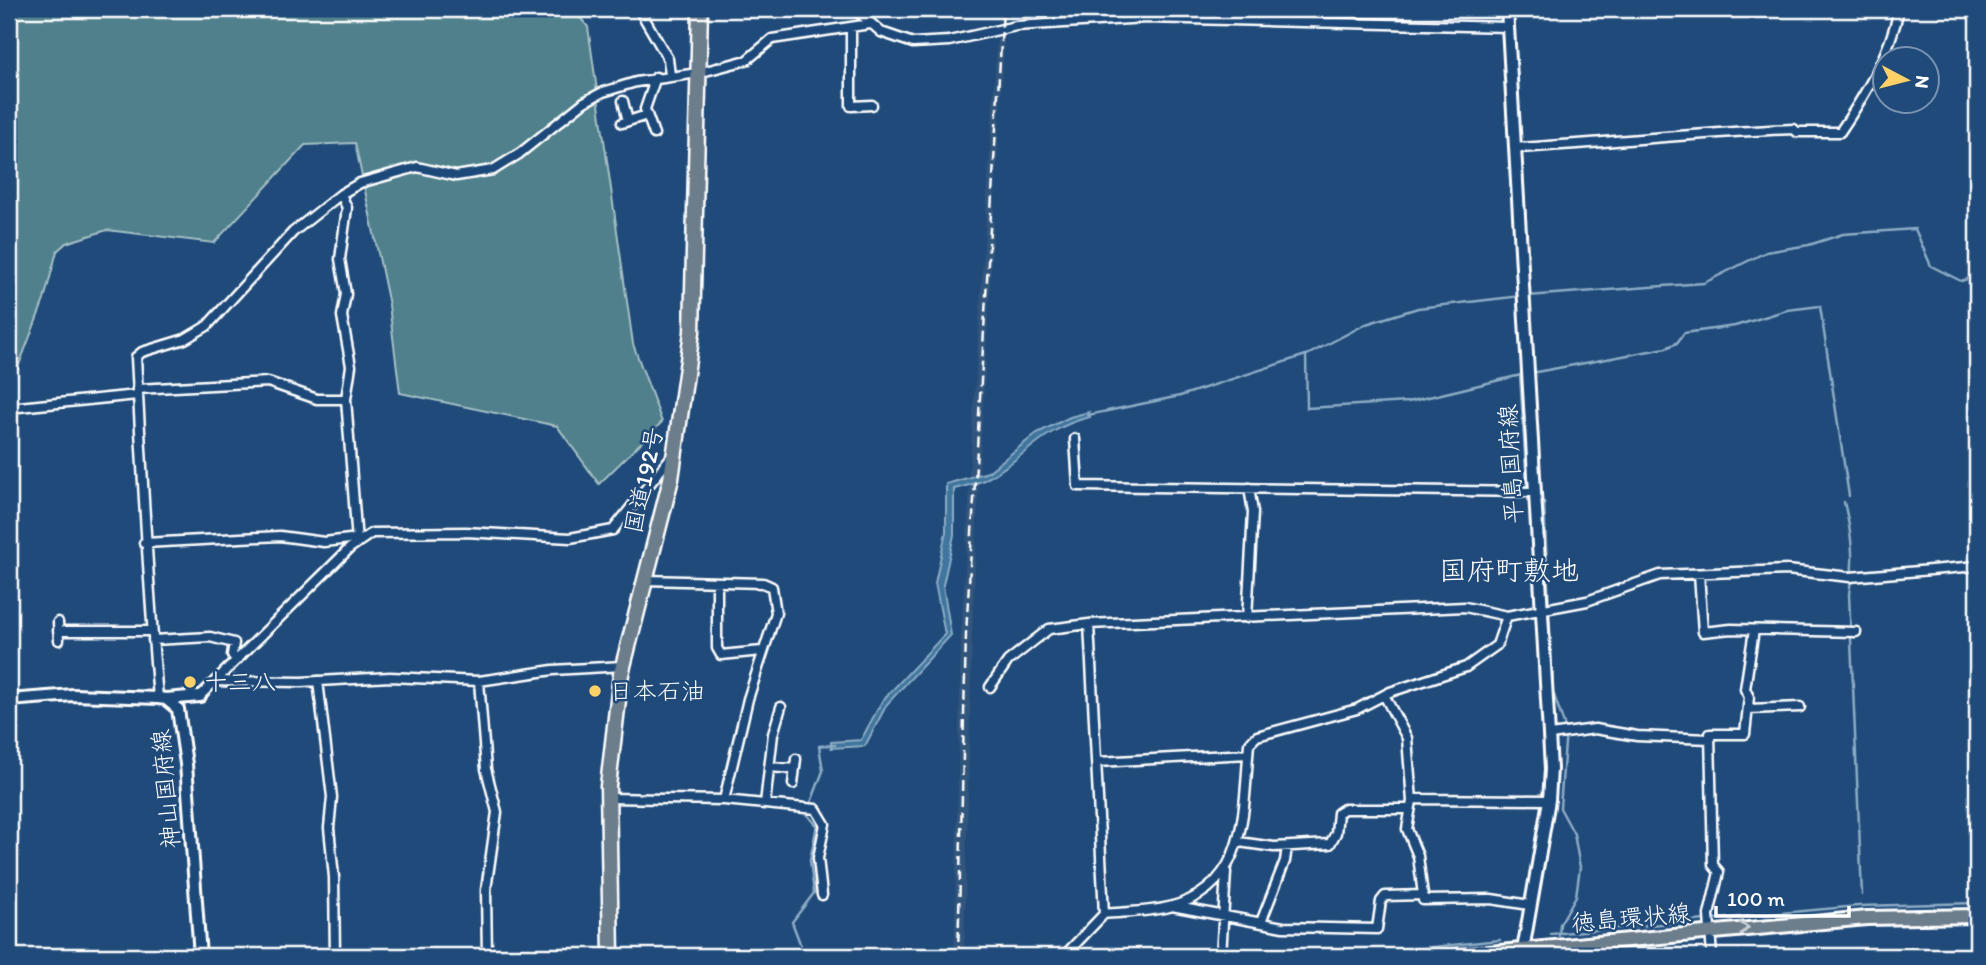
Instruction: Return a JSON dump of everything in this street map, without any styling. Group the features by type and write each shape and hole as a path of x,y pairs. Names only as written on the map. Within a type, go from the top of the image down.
{"highway":[{"name":"国道192号","path":"611,956 608,798 623,666 675,452 692,332 700,9"}],"main road":[{"name":"平島国府線","path":"1507,9 1534,492 1546,610 1550,735 1549,800 1522,953"},
{"name":"神山国府線","path":"9,700 73,695 162,698 178,709 181,717 200,956"},
{"path":"162,698 200,696"},
{"path":"181,717 200,696"},
{"name":"徳島環状線","path":"1456,956 1522,953 1709,923 1977,916"}],"street":[{"path":"639,9 668,59 670,75"},
{"path":"855,9 870,24 894,38 913,43 949,41 1016,26 1146,18 1508,27"},
{"path":"1515,148 1742,131 1794,129 1797,132 1840,132 1861,101 1884,54 1899,9"},
{"path":"162,698 144,543 142,441 135,357 142,352 178,342 207,326 293,232 341,194 378,176 417,167 456,176 493,170 519,154 584,102 603,92 656,78 698,73 747,60 772,39 870,24"},
{"path":"851,27 851,106 872,105"},
{"path":"654,134 645,109 656,78"},
{"path":"623,101 625,122 648,115"},
{"path":"341,194 347,208 340,259 346,294 342,316 351,366 346,399 357,542"},
{"path":"9,408 137,392 268,382 317,399 346,399"},
{"path":"1075,439 1078,486 1534,492"},
{"path":"200,696 357,542 372,533 467,532 570,538 613,530 675,452"},
{"path":"1247,618 1253,512 1250,488"},
{"path":"144,543 280,536 324,542 350,539 357,542"},
{"path":"990,687 1008,661 1049,629 1089,624 1465,607 1507,616 1587,601 1660,575 1787,570 1852,577 1977,566"},
{"path":"1699,573 1703,632 1731,629 1853,632"},
{"path":"645,580 763,583 772,587 776,613 762,651 724,800"},
{"path":"717,582 717,648 721,655 762,651"},
{"path":"1172,906 1217,883 1226,869 1239,842 1249,744 1257,736 1357,709 1384,695 1441,677 1484,657 1497,645 1507,616"},
{"path":"1089,624 1104,914"},
{"path":"1712,956 1709,923 1719,872 1713,865 1710,734 1745,734 1749,697 1745,689 1754,630"},
{"path":"58,631 210,637 234,643 232,655 237,660"},
{"path":"216,681 318,681 390,677 480,681 553,670 623,666"},
{"path":"318,681 332,797 328,828 334,877 335,956"},
{"path":"480,681 486,769 497,813 486,890 487,956"},
{"path":"1384,695 1407,738 1411,805 1407,829 1418,856 1423,900 1491,899 1530,905"},
{"path":"765,804 781,707"},
{"path":"1748,709 1800,707"},
{"path":"1550,735 1595,729 1637,736 1710,739"},
{"path":"1098,762 1248,754"},
{"path":"793,784 796,759"},
{"path":"769,767 794,769"},
{"path":"608,798 724,800 815,809 825,824 818,858 822,895"},
{"path":"1239,842 1287,847 1330,844 1336,833 1338,813 1344,809 1411,805 1429,799 1549,800"},
{"path":"1261,922 1287,847"},
{"path":"1221,955 1226,869"},
{"path":"1063,956 1104,914 1172,906 1283,927 1377,929 1381,901 1385,896 1423,895"}],"shaded area":[{"path":"999,9 1006,9 979,475 969,478"},
{"path":"1089,412 1090,417 1058,429 986,479 954,489 954,535 943,585 951,635 887,704 865,746 831,748 831,742 861,740 882,701 945,634 935,583 946,532 946,484 988,472 1037,433 1070,417"},
{"path":"979,481 972,635 964,956 954,956 961,635 970,485"}],"green space":[{"path":"9,9 573,9 588,27 633,344 662,422 599,484 557,426 400,393 389,305 355,143 305,145 214,243 107,230 66,243 57,251 44,300 9,391"}],"waterway":[{"path":"1527,296 1704,283 1766,252 1809,245 1843,234 1915,229 1931,266 1961,281 1977,276"},
{"path":"1088,415 1180,396 1309,354 1366,324 1418,308 1521,296"},
{"path":"1531,373 1666,348 1677,343 1684,333 1735,326 1787,310 1820,306 1849,496"},
{"path":"1306,355 1307,408 1408,402 1525,374"},
{"path":"1520,375 1527,487"},
{"path":"1544,502 1553,692 1566,730 1560,808 1574,834 1580,867 1576,896 1560,924 1559,936"},
{"path":"1844,502 1852,548 1849,594 1862,895"},
{"path":"810,805 823,771 819,746 835,745"},
{"path":"795,956 801,946 792,922 814,893 810,860 817,825 807,815 808,811"},
{"path":"1551,934 1858,906 1977,903"},
{"path":"1347,956 1500,940"}],"railway":[{"path":"958,956 966,634 1003,9"}],"place":[{"name":"十三八","path":"190,682"},
{"name":"日本石油","path":"595,691"}],"district":[{"name":"国府町敷地","path":"1509,570"}]}
